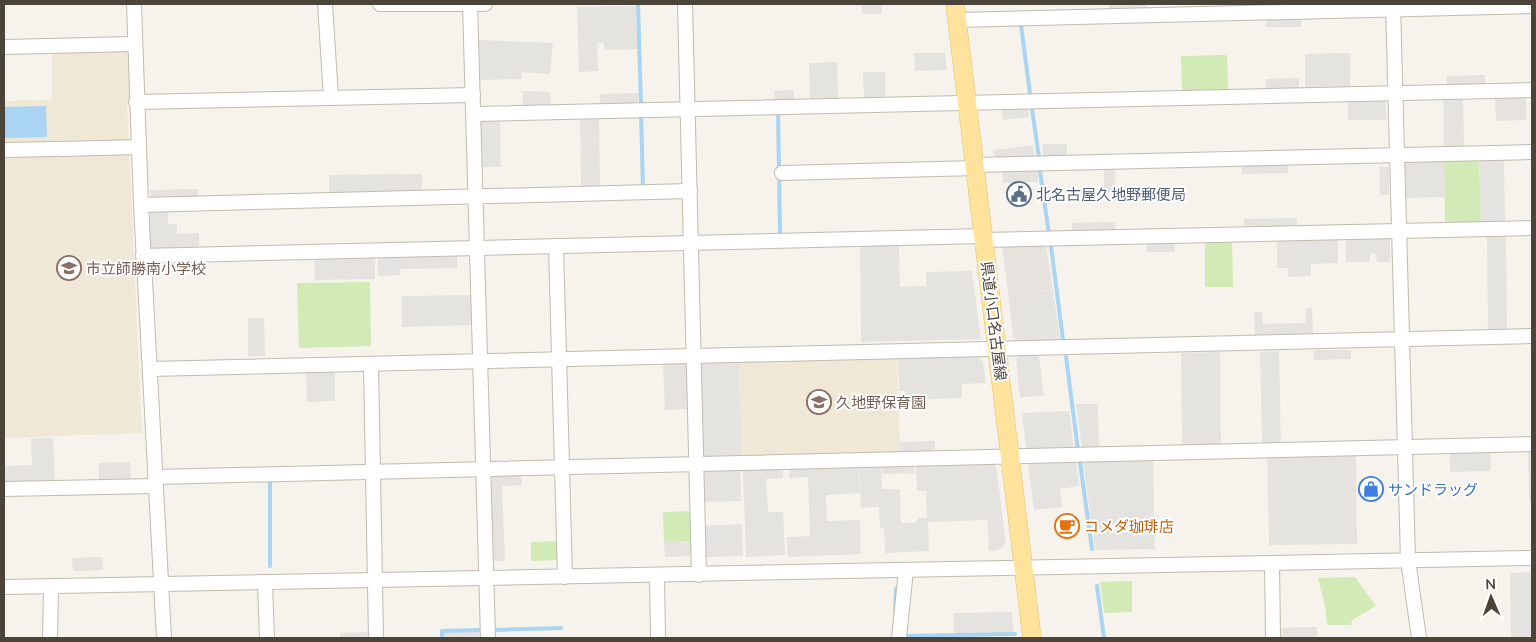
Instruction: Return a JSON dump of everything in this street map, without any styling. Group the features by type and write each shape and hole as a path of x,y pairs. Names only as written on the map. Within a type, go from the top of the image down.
{"main road":[{"name":"県道小口名古屋線","path":"956,12 999,348 1032,638"}],"street":[{"path":"134,4 140,205 164,638"},
{"path":"325,4 331,98"},
{"path":"380,4 485,4"},
{"path":"470,4 488,638"},
{"path":"685,4 699,574"},
{"path":"956,12 1532,6"},
{"path":"1394,7 1408,560 1419,638"},
{"path":"4,47 134,44"},
{"path":"473,114 1532,90"},
{"path":"136,102 472,95"},
{"path":"4,150 138,147"},
{"path":"782,173 1397,154 1532,152"},
{"path":"140,205 690,191"},
{"path":"143,256 692,243 1532,228"},
{"path":"556,246 565,578"},
{"path":"150,369 1532,336"},
{"path":"371,364 376,638"},
{"path":"4,489 372,472 1532,444"},
{"path":"4,587 375,582 1532,558"},
{"path":"1272,563 1273,638"},
{"path":"899,638 906,570"},
{"path":"656,576 658,638"},
{"path":"265,583 267,638"},
{"path":"50,638 51,587"}],"shaded area":[{"path":"861,4 882,4 882,14 862,14"},
{"path":"1109,4 1147,4 1147,11 1109,12"},
{"path":"636,6 637,49 605,50 604,43 597,43 598,71 579,72 577,7"},
{"path":"1301,16 1301,27 1266,27 1266,17"},
{"path":"479,40 553,43 550,74 522,72 522,79 480,80"},
{"name":"市立師勝南小学校","path":"125,48 128,51 130,103 127,104 142,433 4,438 4,101 52,100 52,49"},
{"path":"914,53 945,53 947,70 915,71"},
{"path":"1350,53 1350,86 1305,87 1305,54"},
{"path":"837,62 838,98 810,99 809,63"},
{"path":"863,72 885,72 885,97 864,98"},
{"path":"1485,75 1485,86 1447,86 1447,76"},
{"path":"1299,78 1299,88 1266,89 1266,79"},
{"path":"794,90 794,101 775,101 774,91"},
{"path":"523,91 550,92 551,105 523,105"},
{"path":"638,93 638,103 600,104 600,94"},
{"path":"1526,95 1526,120 1496,121 1495,96"},
{"path":"1463,96 1464,147 1444,148 1443,97"},
{"path":"1385,99 1387,120 1348,120 1348,100"},
{"path":"1028,108 1029,117 1003,120 1002,109"},
{"path":"580,115 599,115 600,189 581,189"},
{"path":"500,116 501,167 480,167 479,120"},
{"path":"1043,144 1067,144 1067,157 1043,157"},
{"path":"1033,145 1035,157 995,159 993,150"},
{"path":"1479,159 1504,159 1505,223 1481,224"},
{"path":"1407,160 1444,160 1445,197 1404,198 1404,163"},
{"path":"1288,163 1288,173 1242,174 1242,164"},
{"path":"1115,167 1116,192 1104,192 1104,168"},
{"path":"1379,167 1389,167 1389,195 1380,195"},
{"path":"1038,169 1038,182 1003,183 1002,170"},
{"path":"422,174 422,194 329,195 329,175"},
{"path":"198,189 198,198 151,199 150,190"},
{"path":"168,208 168,224 177,224 177,234 199,233 199,249 154,250 150,247 150,211"},
{"path":"1297,218 1297,229 1245,230 1244,219"},
{"path":"1115,222 1115,233 1072,234 1072,223"},
{"path":"1506,234 1507,331 1488,332 1487,235"},
{"path":"1346,237 1387,237 1390,239 1390,262 1377,262 1376,254 1370,254 1370,262 1346,262"},
{"path":"1338,238 1338,263 1311,264 1311,276 1288,277 1288,268 1277,268 1277,239"},
{"path":"1175,242 1175,252 1147,252 1147,243"},
{"path":"860,245 899,245 900,287 926,286 926,272 972,271 981,339 861,342"},
{"path":"1046,245 1053,290 1008,292 1002,247"},
{"path":"457,255 457,268 400,269 400,275 378,276 378,256"},
{"path":"375,257 375,279 315,280 314,258"},
{"path":"1053,290 1060,340 1017,341 1013,337 1008,292"},
{"path":"474,295 474,325 402,327 402,296"},
{"path":"1306,308 1312,308 1313,334 1255,335 1254,312 1262,312 1263,324 1306,323"},
{"path":"248,318 264,318 265,356 248,356"},
{"path":"1313,350 1351,350 1351,359 1314,360"},
{"path":"1279,351 1281,445 1262,445 1260,352"},
{"path":"1220,352 1221,446 1182,446 1181,353"},
{"path":"1039,355 1044,396 1020,397 1016,359 1019,356"},
{"path":"978,356 983,362 986,383 962,384 962,398 905,400 905,391 899,391 898,358"},
{"name":"久地野保育園","path":"897,358 900,453 742,456 739,362"},
{"path":"739,362 742,456 705,457 702,454 699,367 702,364"},
{"path":"663,364 686,364 689,366 690,409 665,410"},
{"path":"306,372 335,372 335,401 307,402"},
{"path":"1076,404 1098,404 1099,449 1082,449"},
{"path":"1069,411 1074,449 1030,450 1026,447 1022,413"},
{"path":"31,438 53,438 55,481 4,482 4,466 32,465"},
{"path":"935,441 935,452 900,453 900,442"},
{"path":"1532,450 1532,501 1529,501 1528,451"},
{"path":"1450,453 1490,453 1491,471 1450,472"},
{"path":"1356,455 1357,544 1269,545 1267,457"},
{"path":"1153,460 1155,549 1095,550 1083,461"},
{"path":"130,462 131,479 99,480 99,463"},
{"path":"991,462 996,466 1006,543 998,550 989,551 987,520 928,522 929,551 885,553 884,528 880,528 879,507 861,508 859,467 881,466 882,489 900,489 901,523 916,523 918,518 927,518 926,491 917,491 916,465"},
{"path":"1076,462 1079,486 1060,489 1062,507 1034,510 1028,465 1030,463"},
{"path":"858,465 860,493 826,495 827,521 860,520 861,554 788,557 787,537 810,536 808,477 789,478 789,468"},
{"path":"914,465 915,473 882,474 882,466"},
{"path":"783,467 783,478 766,479 768,512 783,512 785,555 746,557 743,469"},
{"path":"740,468 741,501 702,502 701,473 704,469"},
{"path":"521,474 522,485 502,486 505,561 493,561 490,477"},
{"path":"742,524 743,556 704,557 703,526"},
{"path":"694,541 694,556 665,557 664,542"},
{"path":"102,557 103,570 73,571 72,558"},
{"path":"1532,572 1532,638 1511,638 1510,573"},
{"path":"1012,612 1014,633 954,634 954,613"},
{"path":"1317,627 1317,638 1277,638 1277,628"},
{"path":"482,631 483,638 443,638 443,632"},
{"path":"371,632 371,638 340,638 340,633"}],"green space":[{"path":"1227,55 1228,89 1182,91 1181,56"},
{"path":"1479,159 1481,224 1445,225 1444,160"},
{"path":"1205,240 1232,240 1233,287 1205,287"},
{"path":"370,282 371,346 299,348 297,283"},
{"path":"693,511 694,541 664,542 663,512"},
{"path":"561,541 561,560 531,561 531,542"},
{"path":"1355,577 1376,606 1352,620 1351,625 1327,625 1325,605 1318,578"},
{"path":"1132,581 1132,612 1104,613 1100,582"}],"water":[{"path":"46,106 47,137 4,138 4,107"}],"waterway":[{"path":"638,5 641,105"},
{"path":"1021,25 1030,94"},
{"path":"1032,109 1039,158"},
{"path":"641,112 643,190"},
{"path":"778,112 780,232"},
{"path":"1040,171 1049,234"},
{"path":"1051,246 1063,340"},
{"path":"1066,357 1078,450"},
{"path":"1080,462 1092,549"},
{"path":"270,479 270,566"},
{"path":"1097,586 1104,638"},
{"path":"895,616 896,589"},
{"path":"493,627 493,630 561,628"},
{"path":"442,638 442,631 481,630"},
{"path":"905,636 1015,634"}],"place":[{"name":"北名古屋久地野郵便局","path":"1019,194"},
{"name":"市立師勝南小学校","path":"69,268"},
{"name":"久地野保育園","path":"819,402"},
{"name":"サンドラッグ","path":"1371,489"},
{"name":"コメダ珈琲店","path":"1067,526"}]}
